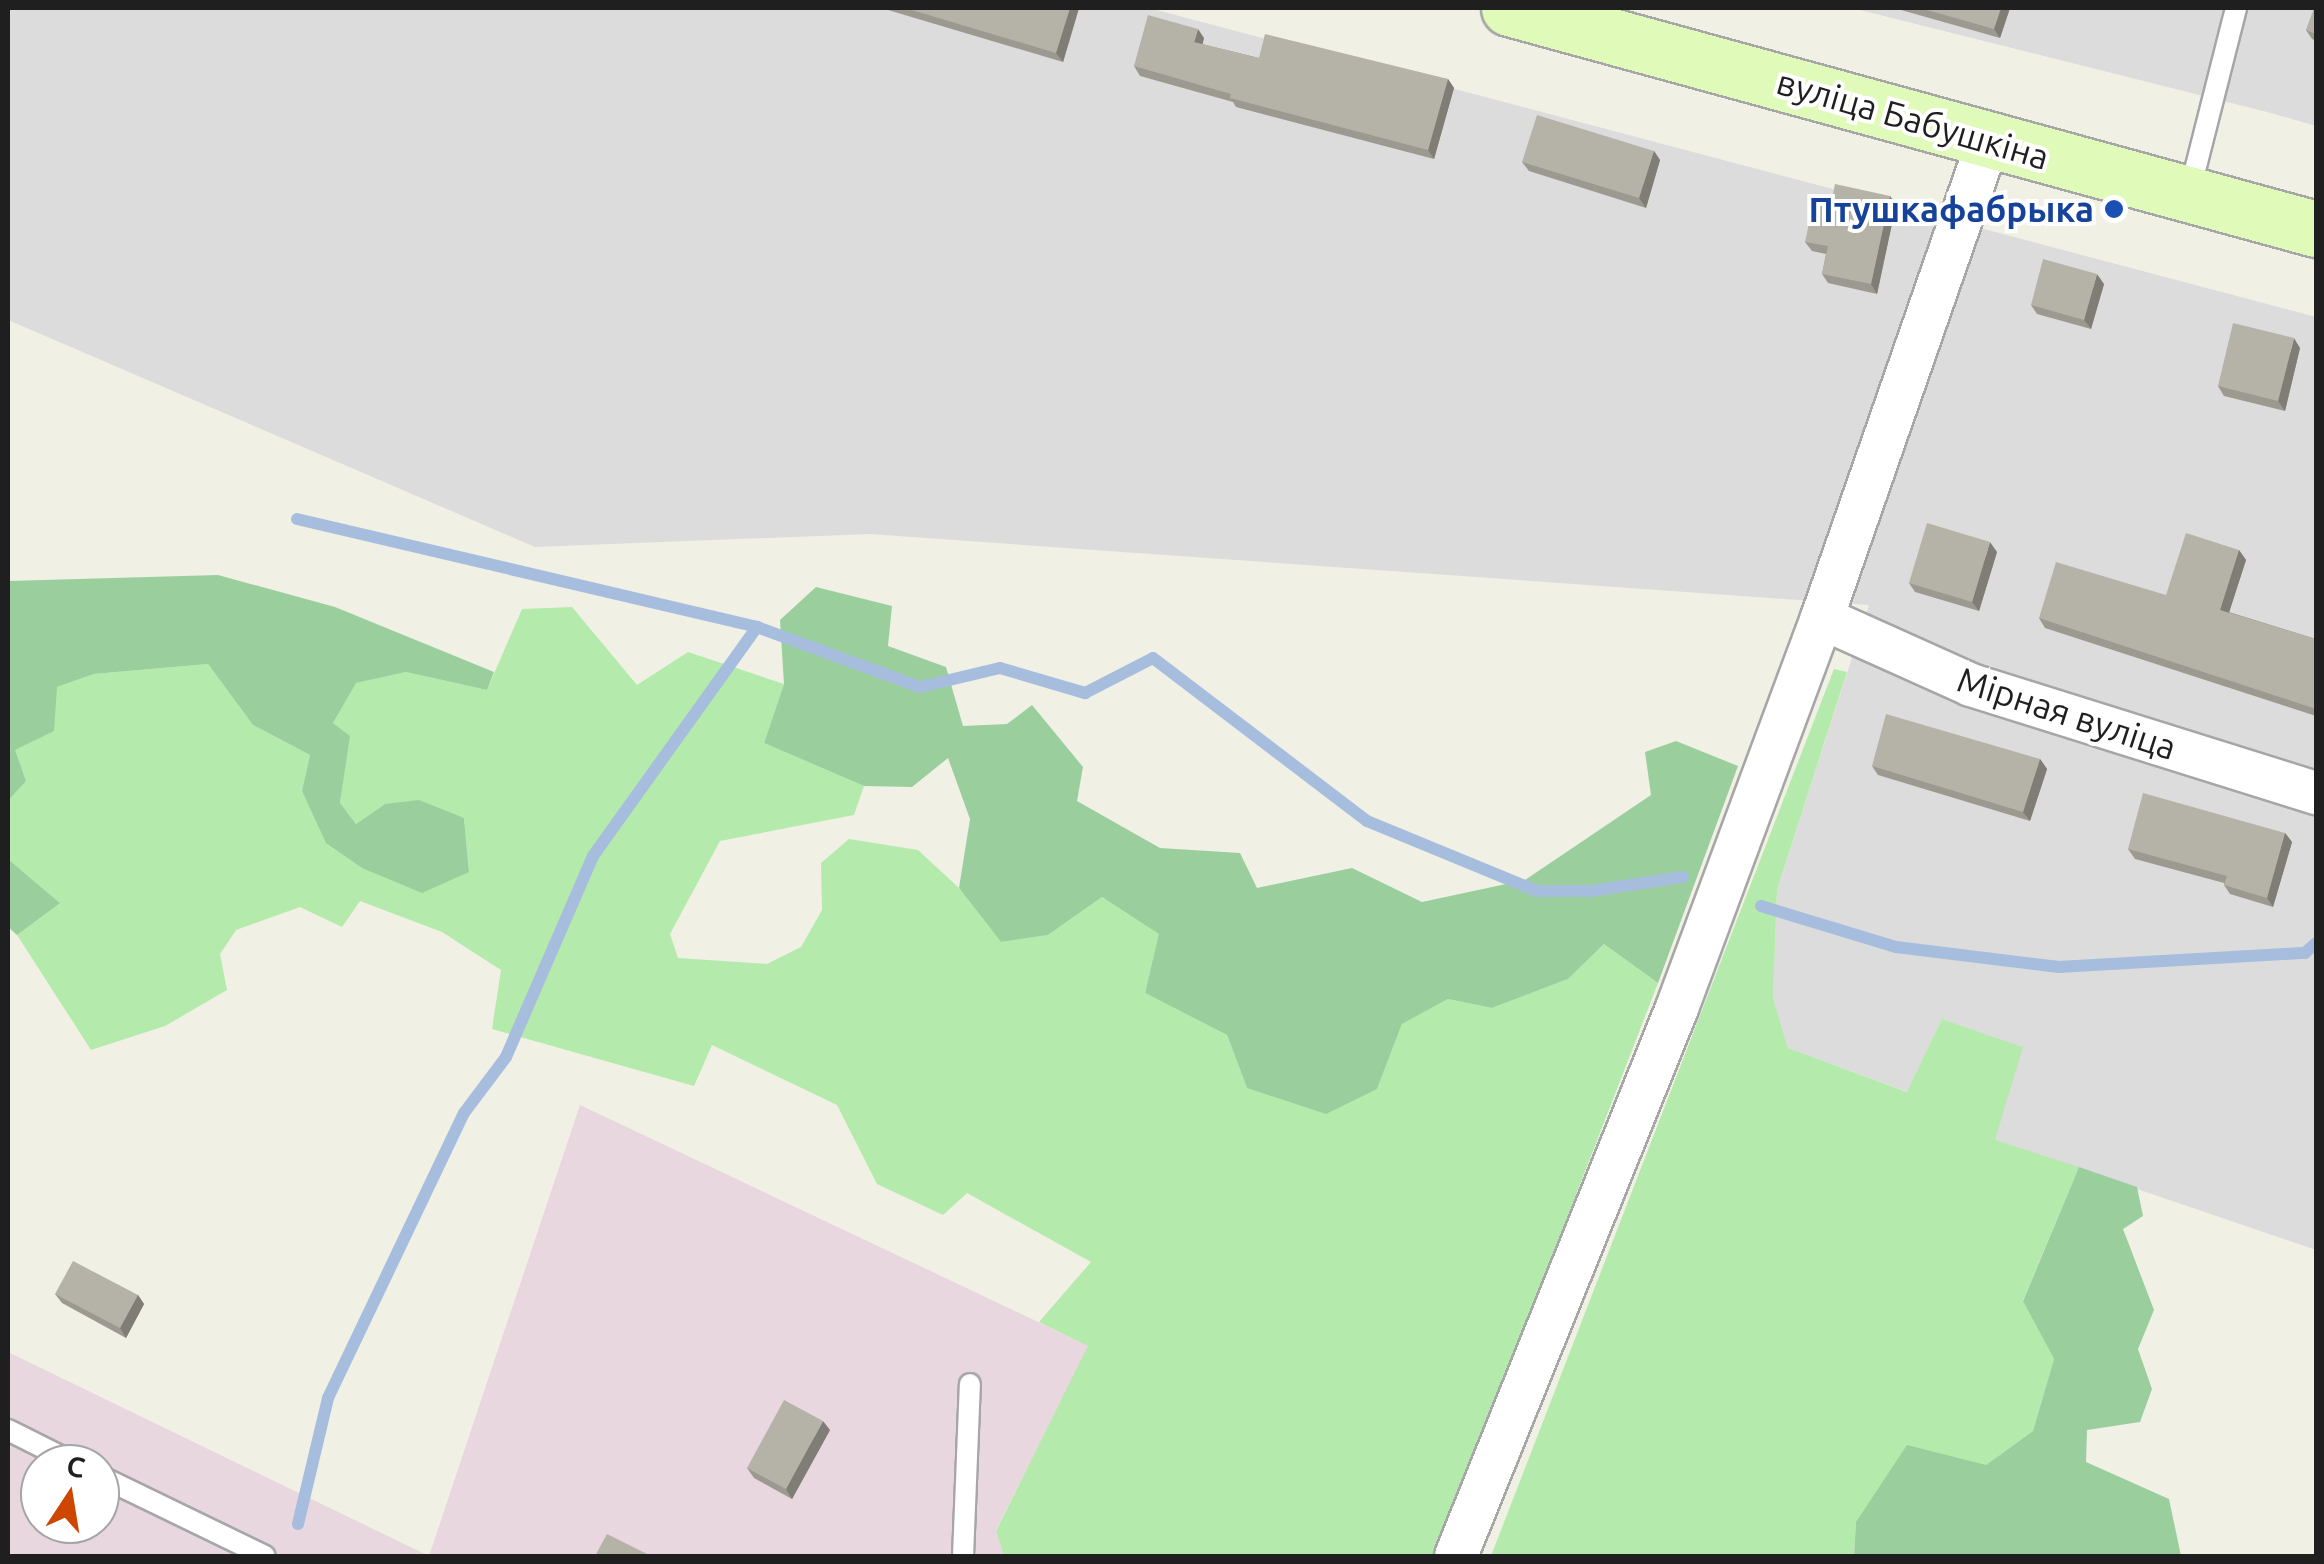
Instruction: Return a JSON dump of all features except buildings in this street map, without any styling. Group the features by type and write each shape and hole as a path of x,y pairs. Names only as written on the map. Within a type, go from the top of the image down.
{"street":[{"name":"вуліца Бабушкіна","path":"1509,8 2316,229"},
{"path":"1456,1556 1677,1008 1822,618 1989,139"},
{"name":"Мірная вуліца","path":"1822,618 1971,685 2316,793"}],"lane":[{"path":"2188,196 2236,8"},
{"path":"962,1556 970,1384"},
{"path":"8,1430 36,1444"},
{"path":"120,1486 265,1556"}],"shaded area":[{"path":"8,8 1149,8 2316,317 2316,1250 1994,1140 2022,1047 1942,1019 1908,1092 1788,1048 1773,998 1777,890 1869,605 870,534 535,547 8,320"},
{"path":"1852,8 2316,8 2316,126 2271,113"},
{"path":"580,1105 1089,1346 996,1530 1004,1556 429,1556"},
{"path":"8,1352 429,1556 8,1556"}],"green space":[{"path":"218,575 335,607 494,672 487,690 406,672 356,683 333,723 350,736 340,803 356,824 385,804 419,800 464,818 469,872 422,893 362,868 326,843 302,791 310,755 253,725 208,664 94,674 57,687 54,731 15,750 26,781 8,801 8,581"},
{"path":"816,587 892,606 888,646 946,667 963,726 1007,724 1032,705 1083,767 1077,801 1160,848 1240,853 1257,888 1352,868 1422,902 1525,880 1651,795 1645,752 1676,741 1738,766 1658,983 1604,944 1568,979 1492,1008 1448,999 1402,1024 1377,1089 1326,1114 1247,1088 1227,1035 1145,993 1159,934 1102,897 1048,935 1001,942 959,888 970,819 948,758 912,787 864,786 764,743 784,684 780,620"},
{"path":"572,607 637,685 688,652 784,684 764,743 864,786 854,815 720,841 670,934 678,958 767,964 801,947 822,910 821,863 849,839 918,850 959,888 1001,942 1048,935 1102,897 1160,934 1145,993 1227,1035 1247,1088 1377,1089 1402,1024 1448,999 1492,1008 1568,979 1604,944 1658,983 1436,1556 1004,1556 996,1531 1088,1346 1039,1322 1091,1262 967,1193 943,1215 877,1184 837,1105 712,1045 694,1086 492,1029 501,970 442,932 360,901 342,927 300,907 236,930 220,954 227,990 165,1026 91,1050 17,935 59,902 8,859 8,801 26,781 14,750 57,687 94,674 208,664 253,725 310,755 302,791 327,843 362,868 469,872 464,818 385,804 356,824 340,804 349,736 333,723 355,683 406,672 487,690 522,609"},
{"path":"1834,669 1847,672 1777,890 1773,998 1788,1048 1907,1092 1942,1019 2023,1047 1995,1140 2079,1167 2023,1300 2054,1359 2033,1431 1986,1465 1856,1522 1854,1556 1491,1556"},
{"path":"8,859 60,903 17,935 8,927"},
{"path":"2079,1167 2137,1187 2143,1216 2123,1229 2154,1310 2138,1349 2152,1389 2140,1422 2087,1430 2086,1462 2169,1499 2181,1556 1854,1556 1856,1522 1907,1445 1986,1465 2033,1431 2054,1359 2023,1301"}],"waterway":[{"path":"297,519 757,627 920,687 1000,668 1085,693 1153,658 1367,821 1537,891 1591,891 1683,877"},
{"path":"298,1524 328,1398 464,1113 506,1057 593,856 757,627"},
{"path":"1761,906 1896,947 2059,967 2305,953 2316,943"}],"place":[{"name":"Птушкафабрыка","path":"2114,209"}]}
